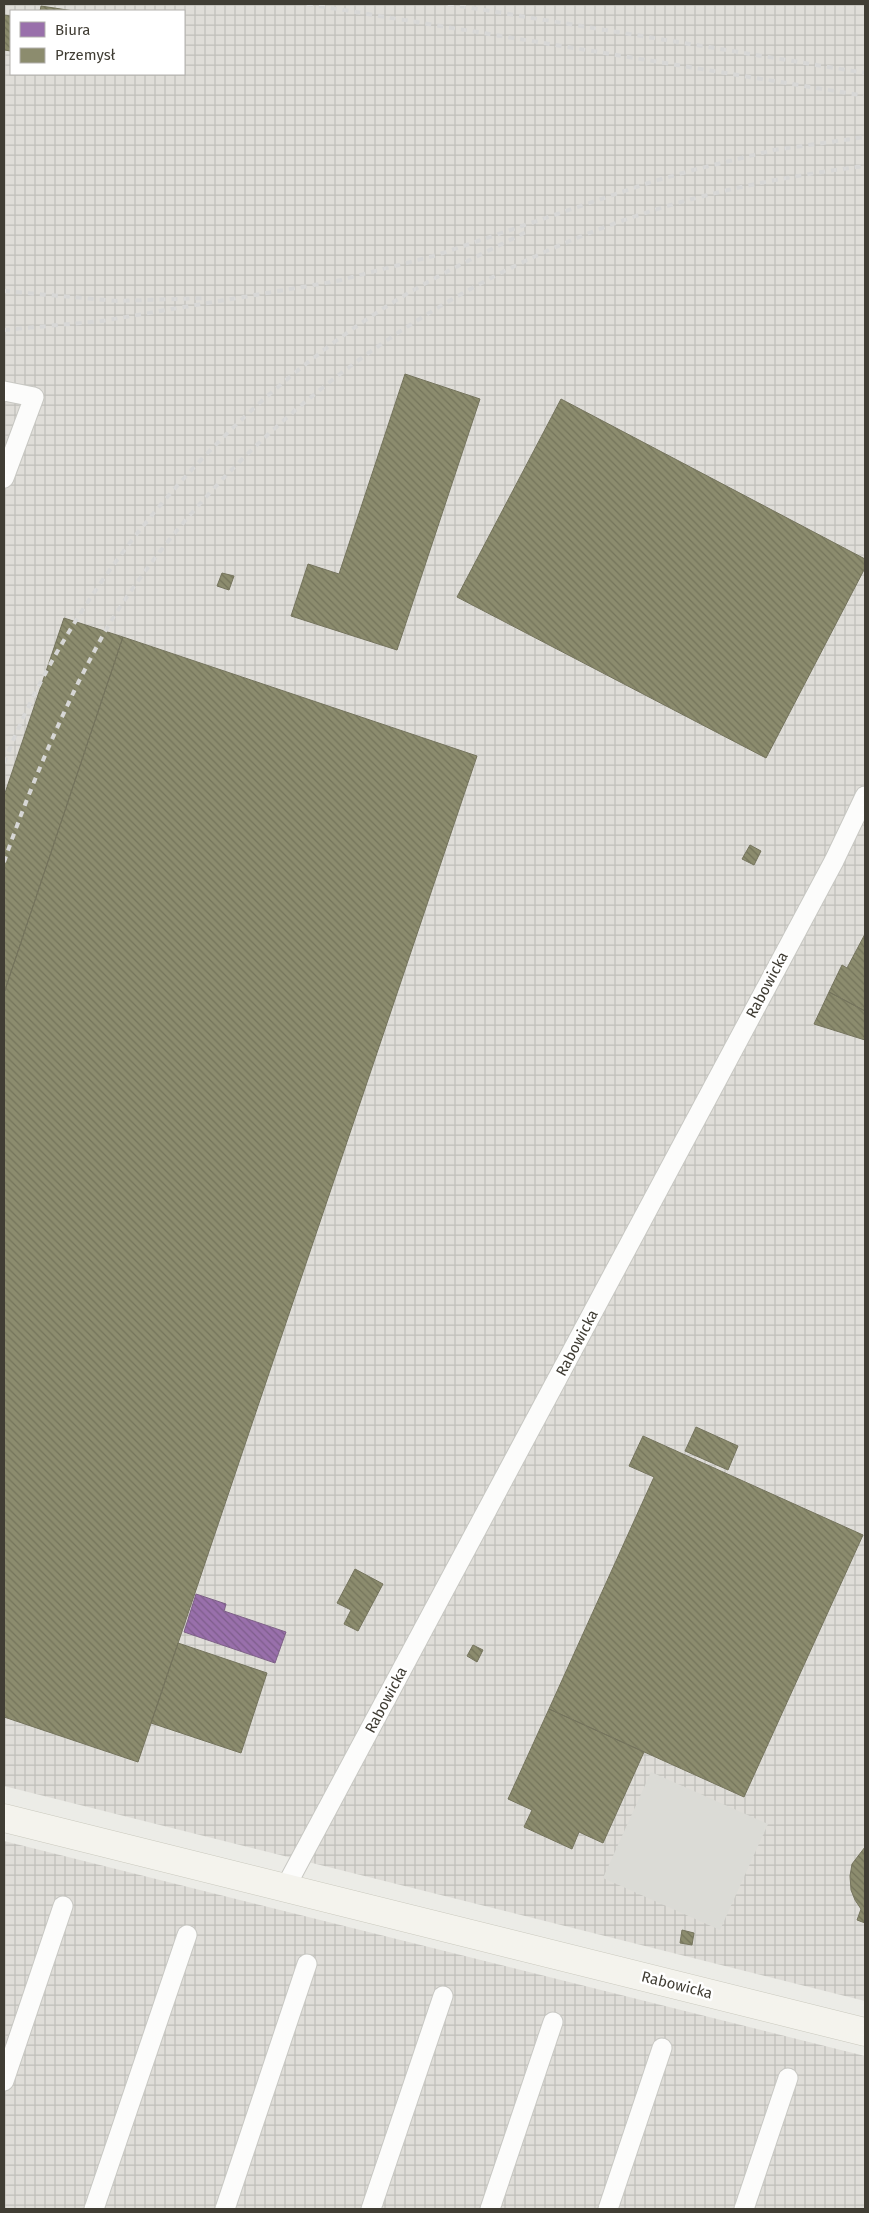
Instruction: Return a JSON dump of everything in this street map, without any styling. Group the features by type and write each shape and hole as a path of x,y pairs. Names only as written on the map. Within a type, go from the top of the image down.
{"street":[{"name":"Rabowicka","path":"4,1818 865,2032"}],"lane":[{"path":"4,391 34,397 4,478"},
{"name":"Rabowicka","path":"285,1888 834,862 865,796"},
{"path":"4,2081 63,1906"},
{"path":"94,2209 187,1935"},
{"path":"225,2209 307,1964"},
{"path":"371,2209 443,1996"},
{"path":"490,2209 553,2022"},
{"path":"608,2209 662,2048"},
{"path":"744,2209 788,2078"}],"shaded area":[{"path":"4,4 865,4 865,2001 4,1786"},
{"path":"651,1772 768,1824 720,1930 603,1878"},
{"path":"4,1841 865,2056 865,2209 4,2209"}],"building: Biura":[{"path":"196,1594 226,1604 224,1611 286,1632 275,1663 184,1632"}],"building: Przemysł":[{"path":"41,6 67,10 40,10"},
{"path":"4,15 10,16 10,51 4,50"},
{"path":"405,374 480,399 397,650 291,616 308,564 339,574"},
{"path":"561,399 865,559 865,568 766,758 457,597"},
{"path":"222,573 234,576 229,590 217,586"},
{"path":"64,618 123,637 4,993 4,796"},
{"path":"123,637 477,756 138,1762 4,1717 4,993"},
{"path":"750,845 761,851 754,865 742,859"},
{"path":"865,934 865,1011 829,992 842,965 847,968"},
{"path":"829,992 865,1011 865,1040 814,1024"},
{"path":"696,1427 738,1446 728,1470 685,1451"},
{"path":"643,1436 863,1535 744,1797 549,1709 654,1477 629,1466"},
{"path":"355,1569 383,1584 358,1631 344,1624 351,1610 337,1603"},
{"path":"178,1643 267,1673 241,1753 151,1723"},
{"path":"473,1645 483,1650 477,1662 467,1656"},
{"path":"549,1709 644,1752 603,1843 579,1832 572,1849 524,1827 532,1810 508,1799"},
{"path":"865,1847 865,1923 857,1920 861,1909 851,1890 850,1876 852,1864"},
{"path":"682,1930 694,1933 692,1945 680,1943"}],"railway":[{"path":"307,4 865,96"},
{"path":"448,4 865,73"},
{"path":"4,330 102,321 337,281 437,255 651,182 697,169 774,150 865,137"},
{"path":"4,862 29,794 58,727 92,655 118,610 170,540 228,474 292,413 361,359 434,310 511,268 592,232 674,204 745,186 865,166"},
{"path":"4,763 34,695 71,629 113,566 160,505 212,448 268,396 326,348 387,306 404,295 530,230"},
{"path":"4,291 117,301 206,298"}]}
